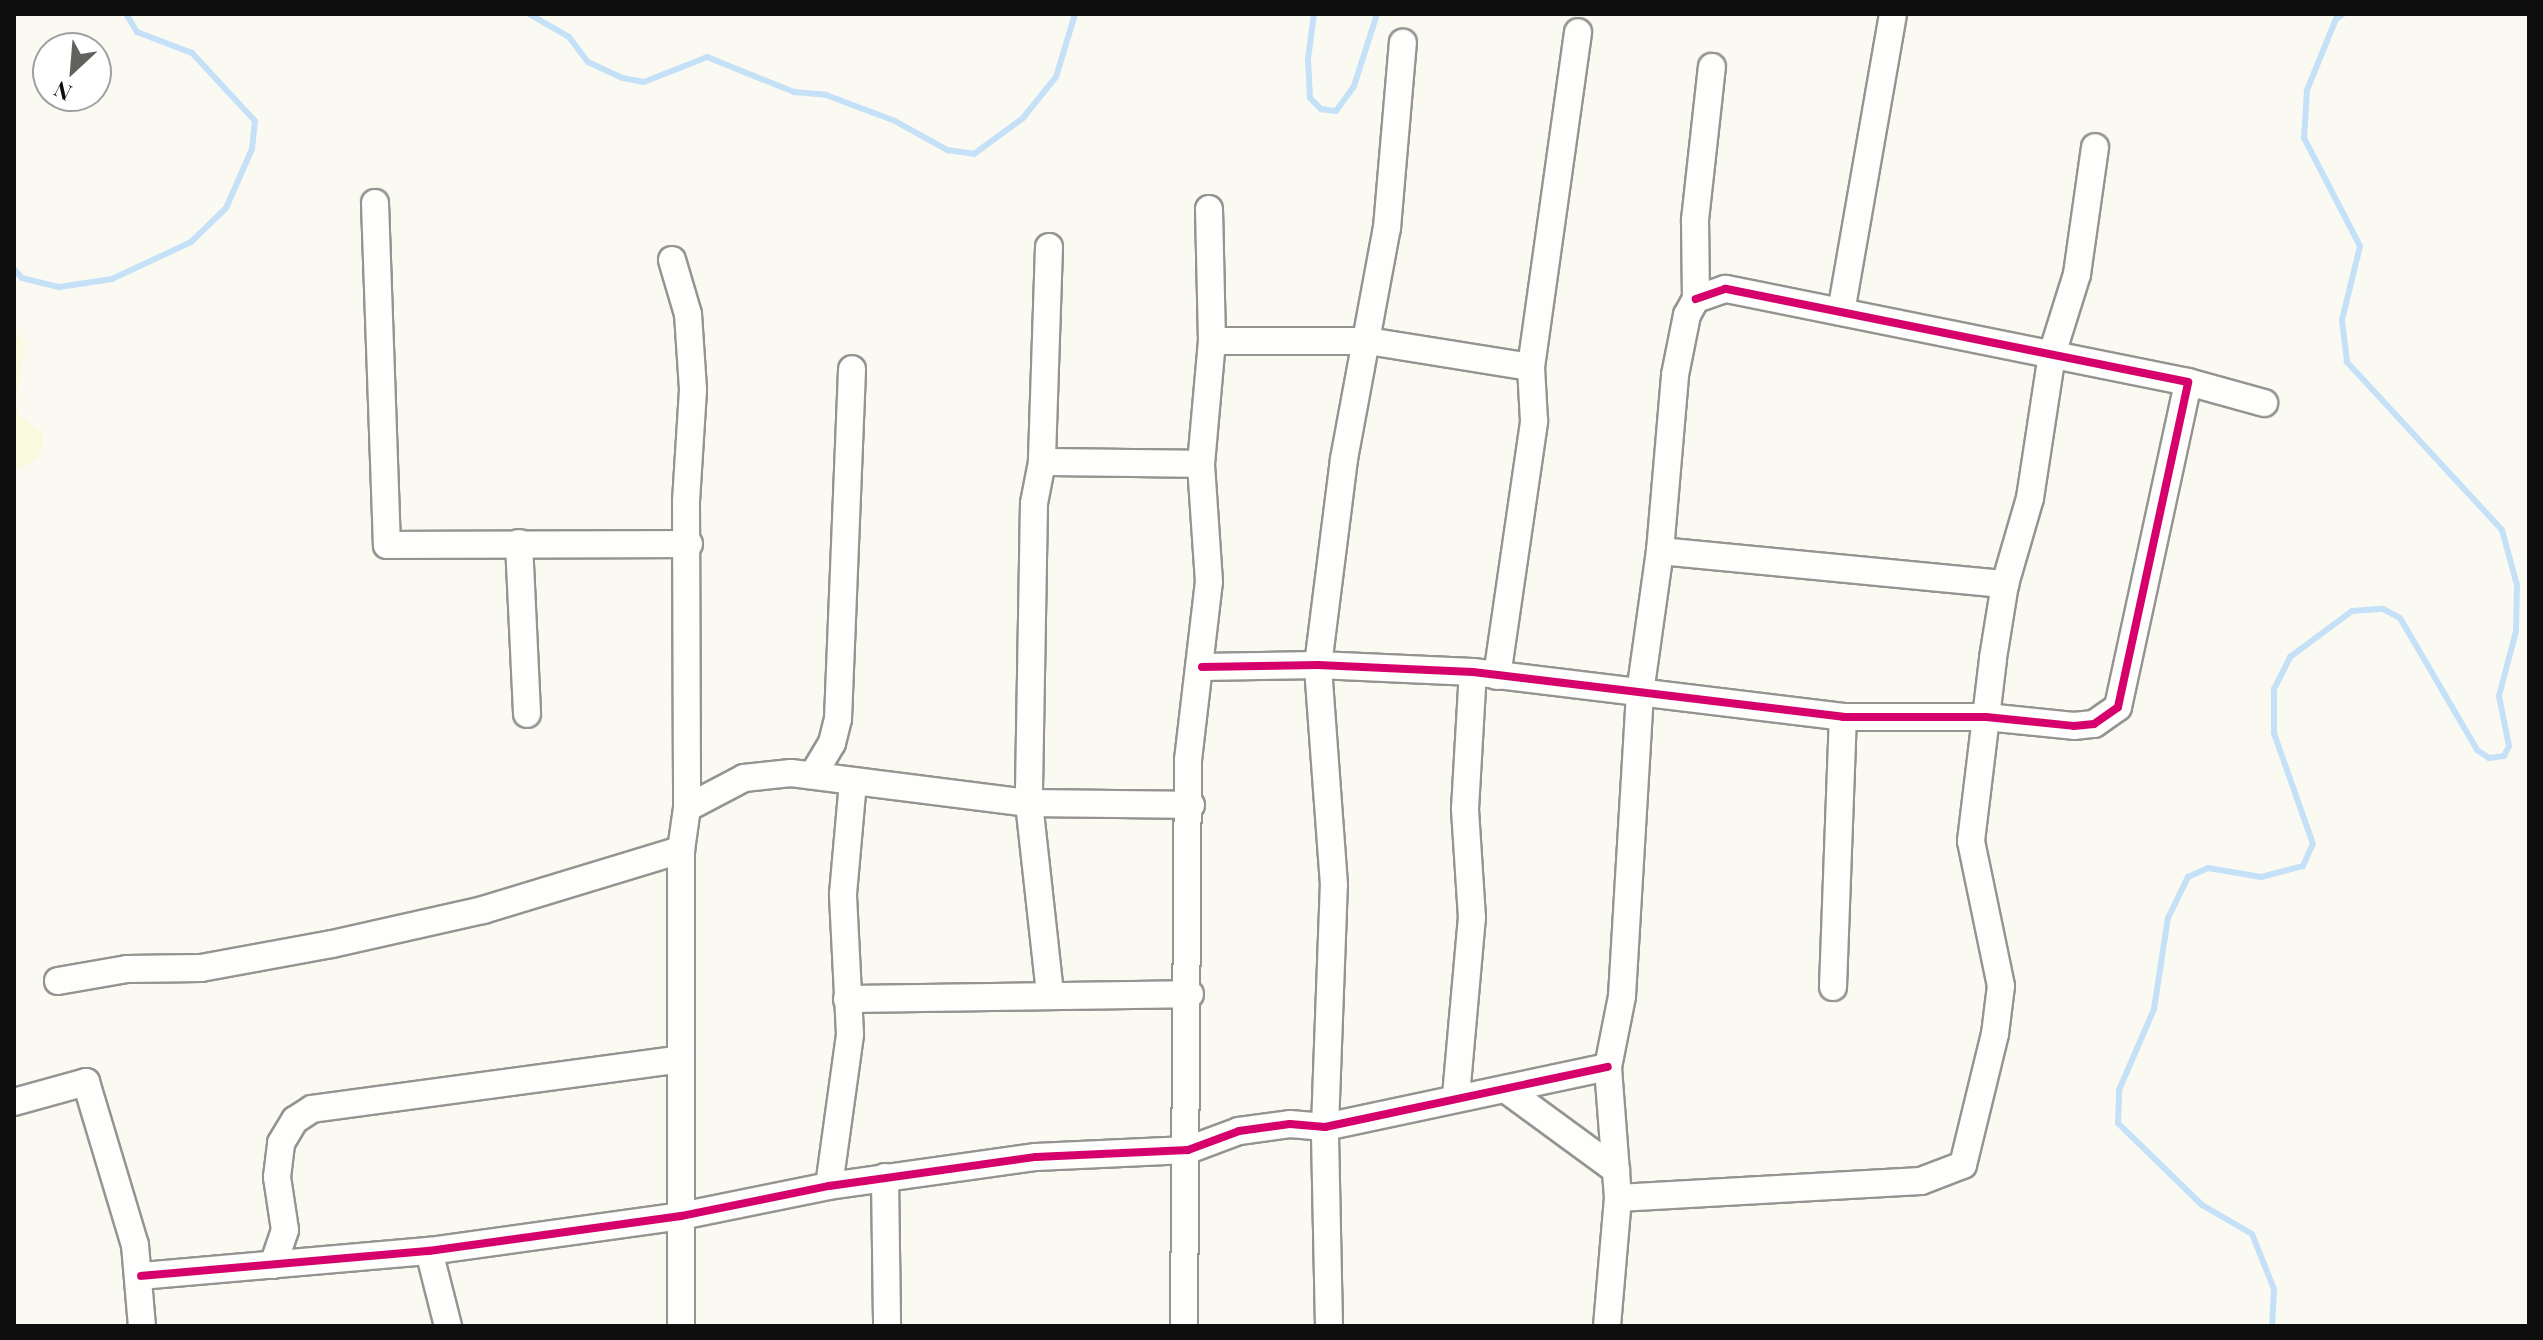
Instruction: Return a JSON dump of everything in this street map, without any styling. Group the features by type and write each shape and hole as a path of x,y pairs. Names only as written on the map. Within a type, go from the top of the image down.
{"street":[{"path":"1841,312 1893,15"},
{"path":"1456,1096 1472,918 1465,809 1485,674 1534,421 1531,367 1578,32"},
{"path":"1329,1326 1325,1127 1334,885 1318,665 1344,459 1387,228 1403,43"},
{"path":"1607,1326 1618,1198 1608,1067 1622,996 1640,693 1660,551 1675,375 1687,315 1696,299 1695,220 1712,67"},
{"path":"1618,1198 1921,1181 1963,1165 1995,1034 2001,986 1971,841 1986,717 2005,584 2030,498 2052,354 2077,274 2095,147"},
{"path":"375,203 387,545 689,544"},
{"path":"1182,1325 1190,994 1189,747 1202,667 1209,561 1201,464 1212,341 1209,209"},
{"path":"1049,247 1042,462 1034,503 1029,803 1050,994"},
{"path":"672,260 688,314 693,390 687,808 681,850 681,1326"},
{"path":"1696,299 1725,289 2188,382 2264,403"},
{"path":"1212,341 1368,341 1531,367"},
{"path":"814,773 832,743 838,719 852,369"},
{"path":"1202,667 1318,665 1485,674 1843,717 1986,717 2074,726 2094,724 2118,707 2188,382"},
{"path":"1042,462 1201,464"},
{"path":"519,543 527,714"},
{"path":"1660,551 2005,584"},
{"path":"1833,987 1843,717"},
{"path":"687,808 744,778 814,773 853,782 1029,803 1191,805"},
{"path":"829,1186 850,1034 843,894 853,782"},
{"path":"58,981 127,969 201,968 332,944 483,910 681,850"},
{"path":"847,999 1190,994"},
{"path":"273,1265 285,1230 277,1177 281,1143 295,1120 312,1109 680,1059"},
{"path":"141,1276 429,1251 681,1216 829,1186 1036,1157 1188,1150 1239,1131 1290,1124 1325,1127 1456,1096 1508,1091 1608,1067"},
{"path":"14,1102 86,1082 141,1276 142,1326"},
{"path":"1508,1091 1616,1170"},
{"path":"885,1177 887,1326"},
{"path":"429,1251 448,1326"}],"green space":[{"path":"14,328 25,344 16,403 20,416 42,433 43,447 36,459 14,472"}],"waterway":[{"path":"14,269 22,278 59,287 112,279 191,242 226,208 252,149 255,121 192,53 137,32 126,14"},
{"path":"529,14 569,37 588,62 623,78 644,82 707,57 794,92 826,95 895,121 947,150 974,154 1023,118 1056,77 1075,14"},
{"path":"1314,14 1308,59 1310,98 1321,109 1336,111 1354,86 1377,14"},
{"path":"2272,1326 2274,1289 2252,1234 2202,1205 2118,1123 2119,1090 2154,1009 2168,918 2188,877 2208,868 2261,877 2303,866 2313,844 2274,733 2274,689 2290,657 2352,611 2383,609 2400,618 2477,750 2489,758 2504,756 2509,746 2499,696 2516,631 2517,585 2502,530 2347,362 2342,320 2360,246 2304,138 2307,90 2336,19 2343,14"}],"cycle path":[{"path":"1202,667 1318,665 1473,672 1843,717 1986,717 2074,726 2094,724 2118,707 2188,382 1725,289 1696,299"},
{"path":"141,1276 429,1251 681,1216 829,1186 1036,1157 1188,1150 1239,1131 1290,1124 1325,1127 1608,1067"}]}
